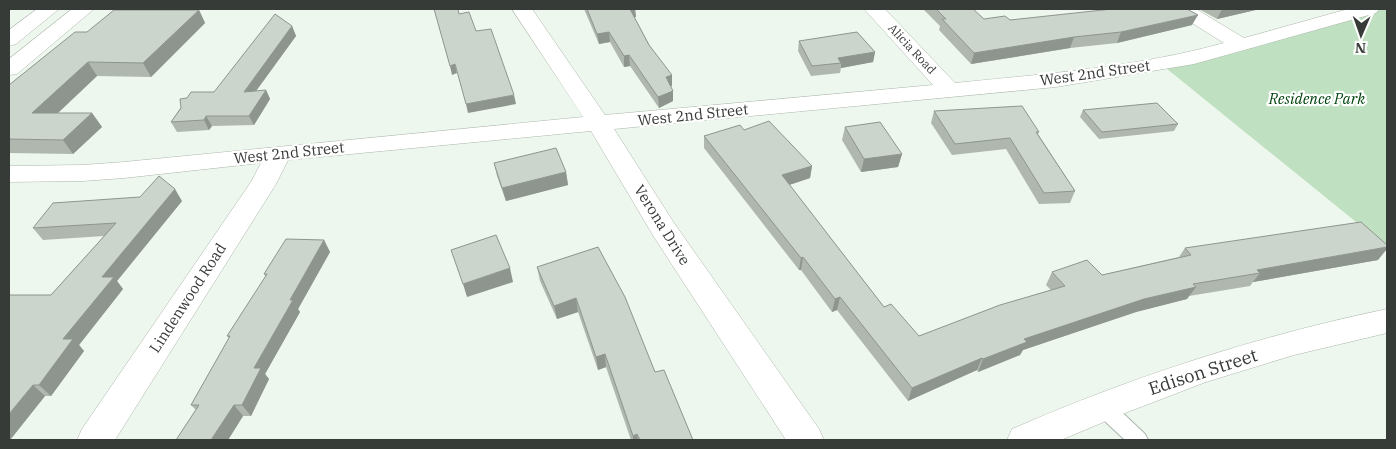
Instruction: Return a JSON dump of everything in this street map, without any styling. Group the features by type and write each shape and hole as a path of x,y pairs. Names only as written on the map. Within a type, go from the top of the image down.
{"street":[{"path":"9,40 49,9"},
{"path":"9,69 84,9"},
{"name":"Verona Drive","path":"522,9 599,124 670,238 806,440"},
{"name":"Alicia Road","path":"874,9 926,62 950,90"},
{"path":"1183,9 1242,45"},
{"name":"West 2nd Street","path":"9,174 116,171 279,153 950,90 1128,70 1194,58 1369,9"},
{"name":"Lindenwood Road","path":"94,440 263,184 279,153"},
{"name":"Edison Street","path":"1025,440 1103,406 1178,377 1294,343 1387,321"}],"lane":[{"path":"1103,406 1138,440"}],"green space":[{"name":"Residence Park","path":"1369,9 1387,9 1387,247 1161,64 1311,26"}],"building":[{"path":"434,9 458,9 459,14 469,12 476,31 491,29 514,95 466,104 455,64 450,66"},
{"path":"587,9 630,9 649,45 672,75 666,77 673,91 658,97 629,55 624,56 609,32 597,34"},
{"path":"936,9 973,9 984,19 1005,16 1010,20 1112,9 1187,9 1198,15 1121,32 1074,37 974,53 942,19 946,19"},
{"path":"114,10 199,10 143,63 88,62 32,113 92,113 63,140 9,139 9,85 75,32 87,32"},
{"path":"275,14 292,26 244,92 266,90 249,116 206,116 204,120 171,122 181,108 180,99 187,98 191,92 214,92"},
{"path":"857,32 875,52 838,58 841,63 812,66 799,41"},
{"path":"1157,103 1178,124 1102,132 1083,110"},
{"path":"1022,106 1039,132 1036,132 1075,191 1044,193 1010,138 955,144 934,111"},
{"path":"769,121 812,166 782,175 884,307 891,304 919,336 1000,305 1065,286 1052,272 1087,260 1102,275 1191,255 1185,248 1361,222 1387,247 1257,270 1260,273 1193,284 1196,287 1144,299 1024,339 1027,342 982,358 912,388 840,297 835,299 803,257 801,258 704,136 740,125 744,130"},
{"path":"880,122 902,154 864,159 845,127"},
{"path":"556,148 566,172 502,188 494,163"},
{"path":"159,176 175,189 102,277 114,277 63,339 73,339 39,385 33,385 9,414 9,295 51,295 116,223 33,228 53,203 140,197"},
{"path":"496,235 510,268 463,284 451,250"},
{"path":"286,239 324,240 290,300 293,300 254,368 261,368 242,405 234,405 211,440 176,440 199,405 191,405 230,336 227,336 267,274 264,274"},
{"path":"598,247 625,297 655,372 664,370 693,440 640,440 637,434 633,436 605,354 596,357 576,298 554,306 537,267"}]}
